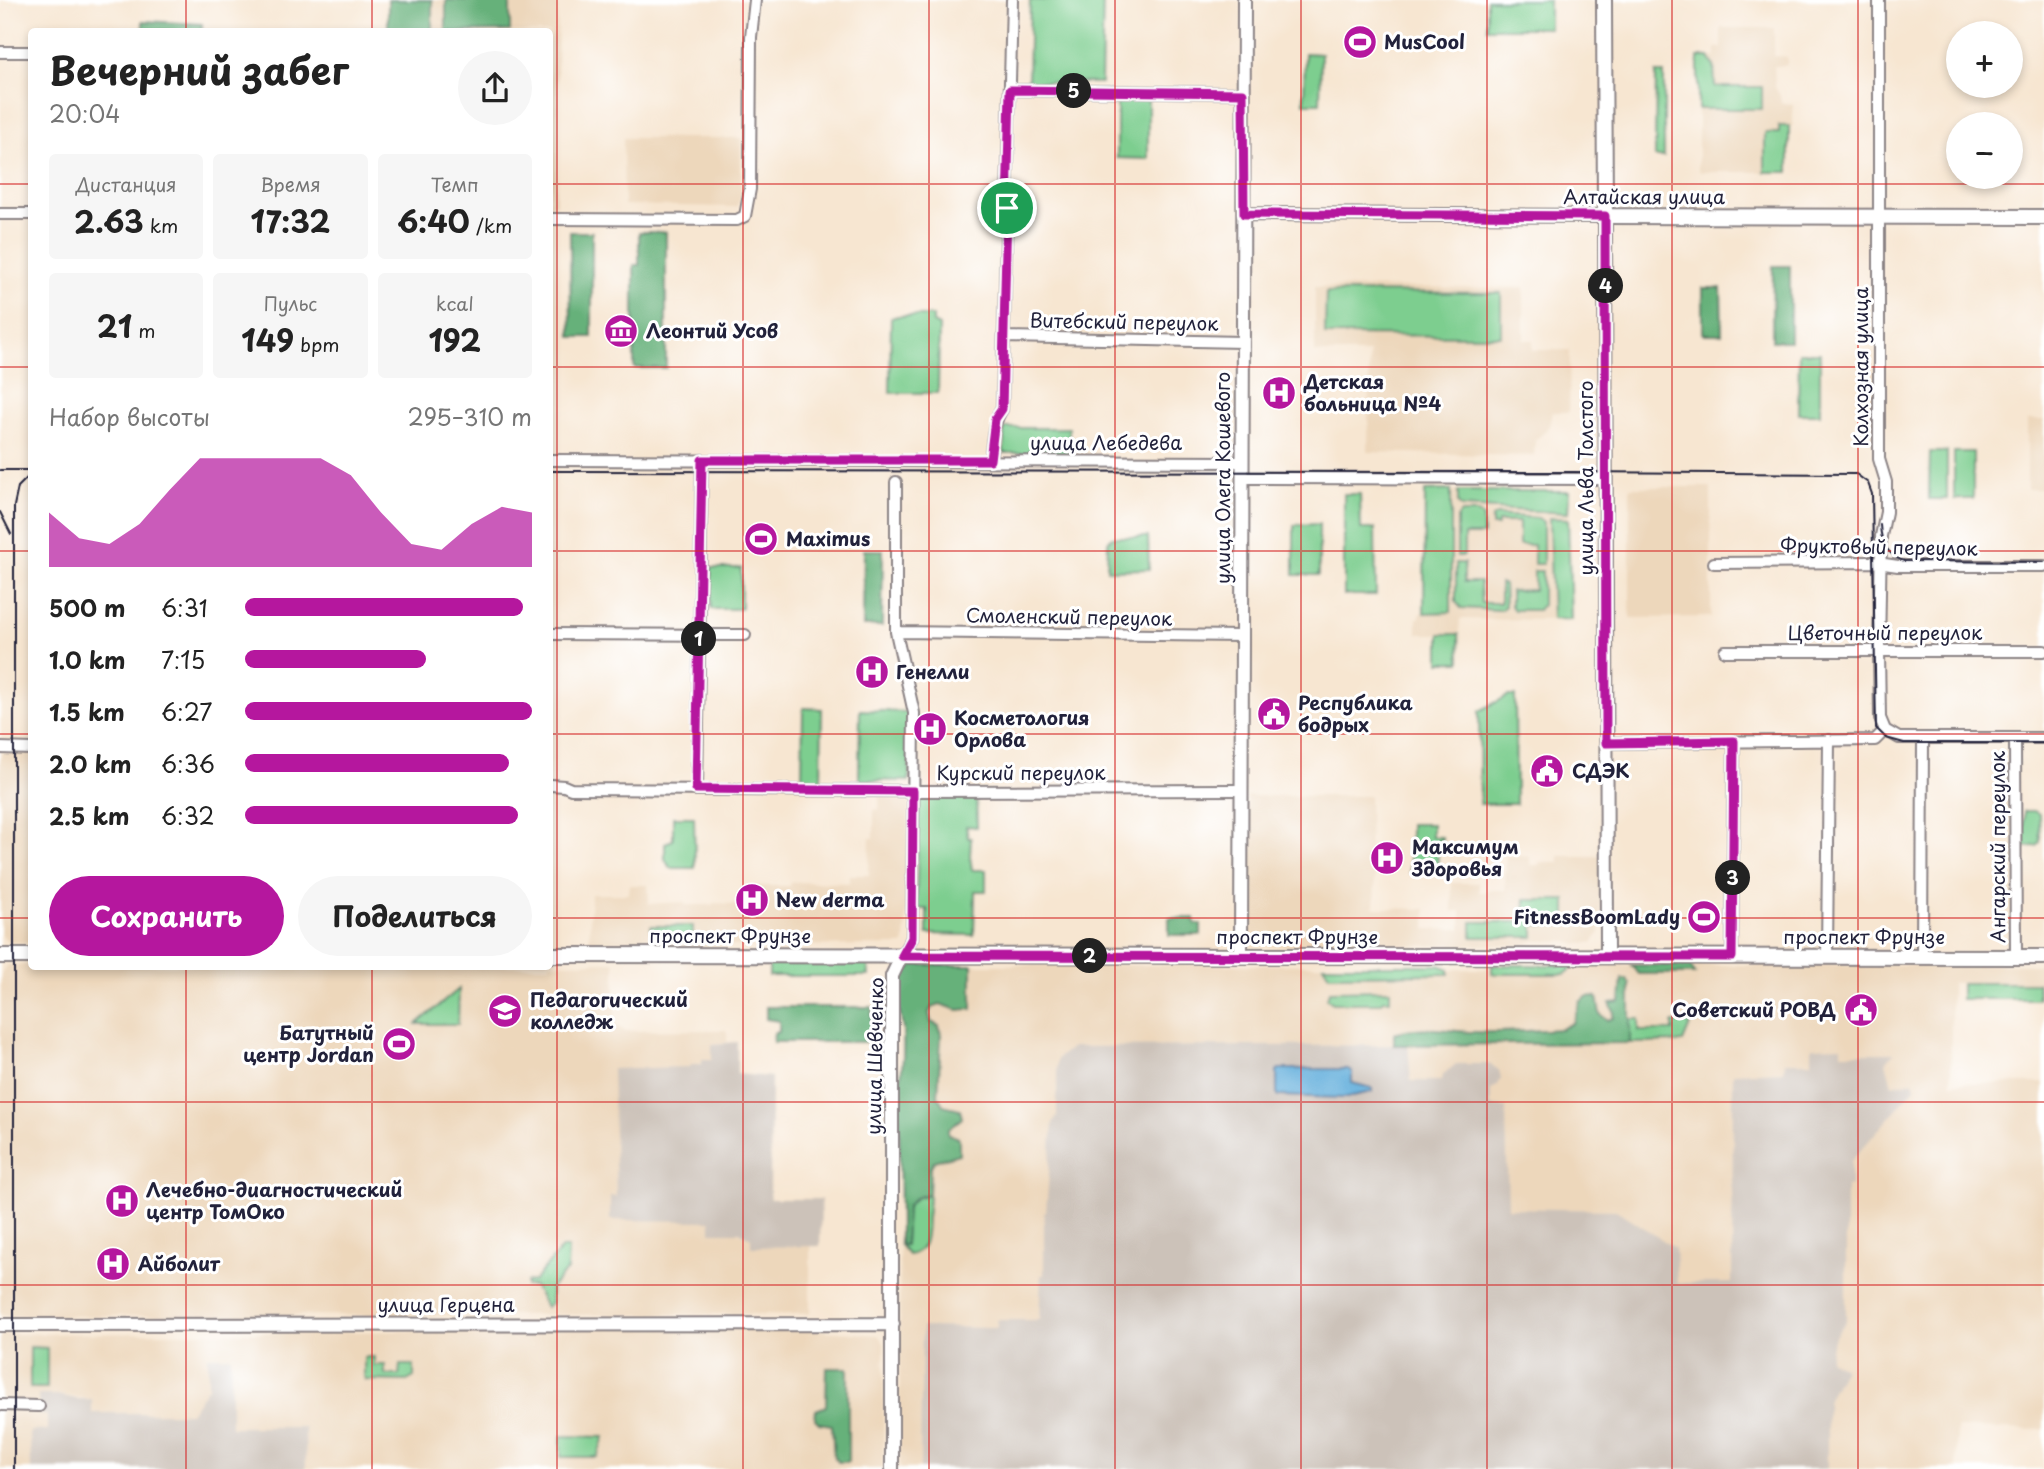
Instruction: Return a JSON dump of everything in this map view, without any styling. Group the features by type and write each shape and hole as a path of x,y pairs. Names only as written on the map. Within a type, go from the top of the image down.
{"main road":[{"name":"улица Льва Толстого","path":"1604,0 1605,216"},
{"name":"Алтайская улица","path":"1605,216 2044,217"},
{"name":"проспект Фрунзе","path":"553,955 2044,957"},
{"path":"0,956 28,956"}],"street":[{"path":"553,219 737,220 745,216 750,189 751,37 754,0"},
{"path":"990,460 995,419 1002,409 1012,0"},
{"name":"улица Олега Кошевого","path":"1241,956 1244,0"},
{"name":"Колхозная улица","path":"1880,0 1878,459 1886,482 1886,502 1881,536 1879,650 1881,718 1885,730"},
{"path":"0,52 28,52"},
{"path":"1010,90 1243,93"},
{"path":"0,214 28,214"},
{"name":"Алтайская улица","path":"1244,214 1605,216"},
{"name":"улица Льва Толстого","path":"1605,216 1607,956"},
{"name":"Витебский переулок","path":"1004,337 1242,342"},
{"name":"улица Лебедева","path":"553,460 1242,462"},
{"path":"696,789 702,460"},
{"path":"1241,478 1606,480"},
{"name":"улица Шевченко","path":"892,1469 891,976 912,938 914,713 896,632 897,482"},
{"name":"Фруктовый переулок","path":"1714,563 2044,566"},
{"name":"Смоленский переулок","path":"896,632 1242,636"},
{"path":"553,634 745,635"},
{"name":"Цветочный переулок","path":"1725,651 2044,651"},
{"path":"1606,743 1875,740 1885,730 1899,738 2044,738"},
{"path":"1922,957 1923,738"},
{"name":"Ангарский переулок","path":"2015,738 2016,957"},
{"path":"1827,957 1829,740"},
{"path":"1732,957 1734,741"},
{"path":"0,748 28,749"},
{"name":"Курский переулок","path":"553,785 571,789 1241,790"},
{"name":"улица Герцена","path":"0,1325 893,1324"},
{"path":"0,1405 39,1406"}],"shaded area":[{"path":"388,0 558,0 556,204 553,204 553,28 388,28"},
{"path":"1721,28 1774,28 1774,56 1787,57 1787,65 1774,66 1775,87 1781,103 1793,104 1793,126 1789,127 1789,172 1701,172 1698,169 1698,57 1716,57 1716,48 1721,48"},
{"path":"623,138 741,138 741,196 737,207 624,205"},
{"path":"1315,287 1524,288 1524,340 1533,340 1533,350 1570,350 1569,412 1553,412 1548,429 1535,440 1534,456 1368,452 1369,353 1315,353"},
{"path":"2027,420 2044,420 2044,489 2027,489"},
{"path":"1630,487 1711,487 1711,617 1630,618"},
{"path":"1425,491 1569,491 1571,620 1460,619 1459,634 1417,634 1417,618 1420,618 1420,613 1424,613"},
{"path":"0,753 28,753 28,943 9,942 0,934"},
{"path":"879,795 910,796 903,945 589,947 591,894 629,894 629,885 648,885 649,904 684,902 685,905 753,905 753,886 790,886 791,882 850,883 850,875 869,875 870,838 874,838 874,810 879,809"},
{"path":"1247,796 1369,796 1370,872 1375,873 1374,908 1426,909 1426,929 1461,929 1461,911 1452,911 1452,883 1479,883 1479,892 1505,890 1506,856 1530,856 1530,865 1539,865 1540,862 1559,862 1559,856 1601,856 1600,932 1594,942 1576,945 1567,941 1534,941 1524,945 1251,946 1246,942"},
{"path":"615,962 615,1025 625,1031 727,1030 727,1042 712,1044 712,1059 691,1067 614,1128 616,1196 611,1196 711,1221 751,1238 752,1247 810,1246 810,1314 0,1314 1,974 7,965 28,965 28,970 553,970 553,963"},
{"path":"915,965 1439,965 1449,969 1484,969 1492,965 2044,965 2044,983 1951,983 1951,1083 2044,1083 2044,1430 1957,1428 1956,1469 1827,1469 1827,1400 1844,1368 1828,1360 1833,1339 1846,1321 1846,1186 1851,1186 1851,1160 1915,1088 1907,1082 1892,1086 1886,1062 1893,1053 1841,1053 1841,1047 1813,1047 1812,1063 1785,1062 1785,1071 1733,1073 1732,1283 1676,1283 1676,1269 1616,1210 1507,1208 1506,1107 1491,1106 1491,1090 1498,1085 1411,1081 1407,1045 1072,1047 1057,1059 1057,1116 1039,1320 998,1320 997,1328 922,1327 920,1469 900,1469 899,1087 903,1065 903,1027 898,1009 898,981 904,972"},
{"path":"737,1042 737,1074 771,1077 770,1199 821,1199 820,1246 751,1247 751,1238 739,1232 711,1232 711,1221 610,1220 610,1196 616,1196 612,1069 690,1067 691,1064 702,1064 702,1059 712,1059 712,1044"},
{"path":"1408,1045 1411,1081 1442,1081 1443,1075 1456,1064 1489,1064 1499,1070 1501,1078 1498,1085 1491,1090 1491,1106 1506,1107 1508,1208 1616,1210 1675,1248 1677,1283 1732,1283 1733,1073 1784,1071 1785,1062 1812,1062 1812,1047 1841,1046 1841,1053 1894,1053 1886,1062 1892,1085 1914,1081 1915,1088 1851,1161 1851,1186 1846,1187 1846,1321 1833,1339 1829,1360 1844,1368 1827,1400 1827,1469 920,1469 922,1327 997,1328 997,1320 1039,1320 1041,1275 1044,1275 1044,1213 1053,1123 1057,1116 1057,1059 1072,1047"},
{"path":"654,1327 801,1329 878,1335 884,1343 883,1469 306,1469 305,1427 231,1427 230,1356 208,1356 208,1387 191,1413 92,1413 91,1399 57,1395 39,1415 47,1415 47,1431 30,1431 31,1469 0,1469 2,1334"},
{"path":"208,1356 231,1356 231,1427 305,1427 306,1469 31,1469 30,1431 47,1430 47,1415 39,1415 38,1395 92,1399 92,1413 190,1413 208,1387"}],"green space":[{"path":"388,0 432,0 432,28 388,28"},
{"path":"446,0 523,0 510,1 510,28 446,28"},
{"path":"1030,0 1103,0 1101,83 1028,82"},
{"path":"1487,0 1549,0 1549,28 1487,28"},
{"path":"143,21 202,24 202,28 143,28"},
{"path":"1305,53 1321,54 1320,103 1304,103"},
{"path":"1698,57 1709,57 1714,66 1715,87 1762,87 1762,109 1698,109"},
{"path":"1656,73 1664,73 1664,157 1655,157"},
{"path":"1117,96 1148,97 1148,159 1117,158"},
{"path":"1779,126 1789,126 1789,172 1765,172 1765,133 1779,133"},
{"path":"570,232 592,232 592,337 571,337"},
{"path":"639,232 666,232 666,368 634,368 634,265 639,265"},
{"path":"1773,266 1790,266 1790,341 1772,341"},
{"path":"1703,288 1721,288 1722,334 1703,334"},
{"path":"1326,292 1501,293 1501,336 1325,335"},
{"path":"933,316 933,323 939,326 938,393 890,393 891,318"},
{"path":"1799,353 1820,353 1820,414 1798,414"},
{"path":"1004,428 1069,428 1069,453 1004,453"},
{"path":"1930,452 1947,452 1947,499 1929,499"},
{"path":"1954,452 1973,452 1973,499 1954,499"},
{"path":"1451,490 1451,612 1424,613 1425,491"},
{"path":"1458,491 1569,491 1568,513 1461,507 1458,503"},
{"path":"1344,494 1360,494 1361,529 1375,529 1376,595 1344,595"},
{"path":"1461,513 1478,513 1483,517 1483,535 1464,535 1464,556 1457,556 1457,518"},
{"path":"1496,515 1538,518 1543,522 1543,564 1534,564 1534,545 1519,545 1519,522 1498,522 1498,526 1492,526 1492,518"},
{"path":"1549,518 1568,519 1571,620 1552,619"},
{"path":"1319,524 1319,575 1294,575 1294,525"},
{"path":"1112,537 1148,537 1149,569 1107,570 1108,542"},
{"path":"864,550 883,550 882,626 863,626"},
{"path":"1456,563 1464,563 1464,582 1480,582 1481,603 1500,603 1500,583 1504,585 1505,606 1500,610 1461,608 1456,602"},
{"path":"711,568 741,568 741,609 711,609"},
{"path":"1534,571 1542,571 1542,605 1538,610 1514,610 1511,606 1511,591 1534,590"},
{"path":"1440,634 1459,634 1460,662 1440,662"},
{"path":"1508,696 1515,696 1516,804 1480,804 1479,711"},
{"path":"803,708 822,709 821,781 802,780"},
{"path":"860,710 908,712 909,781 859,780"},
{"path":"976,795 977,827 966,826 968,838 971,838 972,870 986,870 986,891 975,891 974,935 927,934 927,909 916,909 919,799 924,796"},
{"path":"2024,811 2039,814 2040,842 2037,846 2024,847"},
{"path":"673,817 694,817 695,868 670,868 665,859 665,843 673,840"},
{"path":"1410,824 1432,824 1432,837 1442,837 1442,840 1437,841 1438,868 1434,872 1410,873"},
{"path":"1525,900 1566,900 1566,925 1534,925 1534,937 1472,937 1472,922 1524,922"},
{"path":"1169,918 1194,918 1195,924 1201,924 1201,935 1169,935"},
{"path":"651,926 693,926 693,938 651,938"},
{"path":"769,963 868,964 869,976 769,976"},
{"path":"915,965 972,965 972,1009 958,1010 940,1004 932,1007 929,1013 931,1022 939,1026 941,1035 938,1096 943,1105 960,1109 962,1118 948,1129 948,1134 959,1138 959,1154 934,1161 930,1168 929,1194 915,1198 907,1207 905,1245 900,1245 899,1087 903,1038 897,986 901,975"},
{"path":"1323,965 1439,965 1449,969 1449,974 1329,975"},
{"path":"1492,965 1577,965 1565,974 1492,974"},
{"path":"1632,965 1690,965 1695,974 1639,974"},
{"path":"1622,979 1626,979 1630,984 1630,1043 1394,1045 1394,1033 1415,1029 1518,1032 1561,1029 1573,1023 1580,1002 1588,996 1597,997 1600,1014 1607,1020 1613,1018 1614,1012 1610,1003 1620,1002"},
{"path":"1961,983 2038,983 2038,999 1961,999"},
{"path":"459,989 458,1024 417,1024"},
{"path":"1390,990 1390,1000 1381,1003 1333,1003 1327,999 1329,991"},
{"path":"766,1007 872,1007 871,1042 773,1042 774,1033 779,1032 779,1021 766,1019"},
{"path":"1630,1019 1639,1019 1639,1031 1673,1031 1673,1023 1691,1023 1683,1042 1630,1043"},
{"path":"929,1194 925,1241 919,1250 908,1255 900,1245 905,1244 907,1207 915,1198"},
{"path":"562,1248 568,1248 567,1270 551,1288 551,1303 546,1307 534,1286 526,1286 526,1282 534,1281"},
{"path":"30,1347 47,1348 47,1388 30,1388"},
{"path":"364,1357 374,1357 374,1365 385,1365 385,1375 399,1375 400,1365 414,1365 414,1377 407,1381 366,1380"},
{"path":"827,1368 848,1368 848,1462 838,1462 834,1458 832,1425 819,1423 815,1419 816,1410 826,1406"},
{"path":"561,1436 604,1437 597,1457 561,1457"}],"water":[{"path":"1279,1069 1348,1069 1352,1072 1352,1083 1372,1088 1372,1092 1343,1098 1279,1096"}],"tram line":[{"path":"0,470 28,470"},
{"path":"553,471 1856,474 1868,483 1872,494 1876,728 1886,738 1904,743 2044,743"},
{"path":"14,1469 14,506 18,487 28,477"},
{"path":"0,512 11,534"},
{"path":"1880,525 1886,548 1904,561 2044,562"}],"place":[{"name":"MusCool","path":"1360,42"},
{"name":"Леонтий Усов","path":"621,331"},
{"name":"Детская больница №4","path":"1279,393"},
{"name":"Maximus","path":"761,539"},
{"name":"Генелли","path":"872,672"},
{"name":"Республика бодрых","path":"1274,714"},
{"name":"Косметология Орлова","path":"930,729"},
{"name":"СДЭК","path":"1547,771"},
{"name":"Максимум Здоровья","path":"1387,858"},
{"name":"New derma","path":"752,900"},
{"name":"FitnessBoomLady","path":"1704,917"},
{"name":"Советский РОВД","path":"1861,1010"},
{"name":"Педагогический колледж","path":"505,1011"},
{"name":"Батутный центр Jordan","path":"399,1044"},
{"name":"Лечебно-диагностический центр ТомОко","path":"122,1201"},
{"name":"Айболит","path":"113,1264"}],"route":[{"path":"1010,90 1243,93 1244,214 1605,216 1606,743 1734,741 1732,957 902,956 912,938 913,791 696,789 702,460 990,460 995,419 1002,409 1007,208 1010,90"}]}
